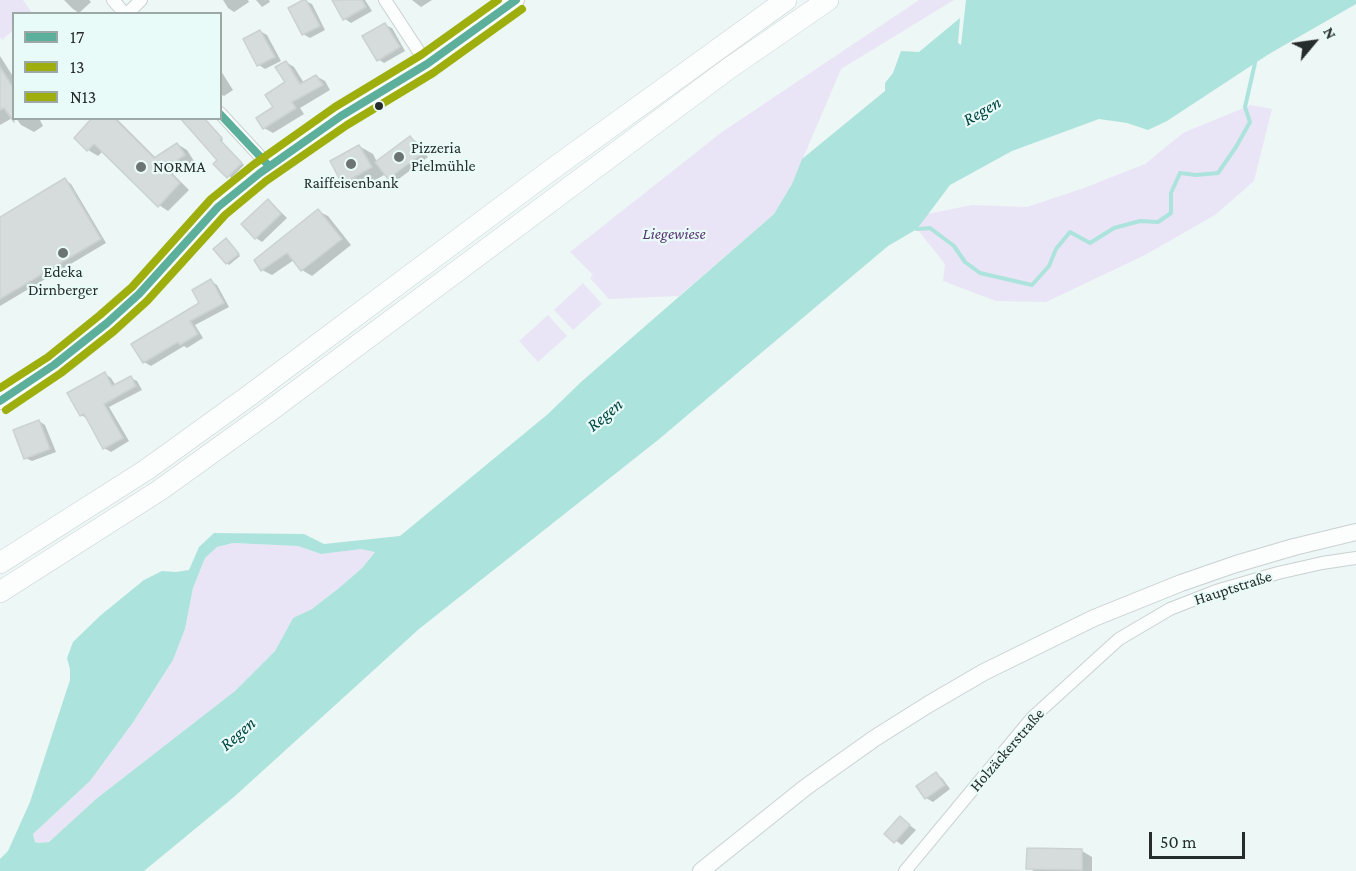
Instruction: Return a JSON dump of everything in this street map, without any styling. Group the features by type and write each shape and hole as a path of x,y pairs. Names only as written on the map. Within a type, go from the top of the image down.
{"highway":[{"path":"0,563 146,470 561,163 786,0"},
{"path":"0,592 180,476 728,69 828,0"}],"main road":[{"path":"0,401 54,365 107,323 139,294 218,207 269,166 341,116 427,64 516,0"},
{"name":"Hauptstraße","path":"701,871 806,787 875,738 984,672 1056,635 1143,598 1236,564 1356,532"}],"street":[{"path":"113,0 124,12"},
{"path":"128,12 141,0"},
{"path":"385,0 427,64"},
{"path":"222,115 269,166"},
{"name":"Hauptstraße","path":"1119,639 1170,609 1216,591 1278,573 1356,558"},
{"name":"Holzäckerstraße","path":"905,871 1032,718 1119,639"}],"green space":[{"path":"0,0 23,0 31,12 12,12 12,31 2,40 0,37"},
{"name":"Liegewiese","path":"919,0 954,0 841,69 792,184 774,214 679,296 609,299 590,278 593,275 570,252 722,132"},
{"path":"1251,105 1272,109 1254,181 1215,215 1145,255 1046,302 996,301 943,281 945,264 917,229 927,214 972,205 1027,207 1084,188 1145,164 1183,133"},
{"path":"583,283 602,304 573,330 554,310"},
{"path":"548,315 567,336 538,362 519,341"},
{"path":"233,543 298,546 321,554 361,548 375,551 362,568 339,588 312,609 293,618 275,651 235,691 96,799 49,842 35,842 33,834 90,781 134,721 173,660 185,629 193,588 205,558 217,547"}],"water":[{"name":"Regen","path":"966,0 1356,0 1356,4 1269,54 1167,121 1148,130 1127,123 1099,119 1012,151 950,185 917,229 888,246 658,440 419,629 235,796 144,871 0,871 0,859 8,851 30,802 70,680 67,658 73,642 101,615 144,580 162,571 189,570 199,547 214,533 304,534 324,544 400,536 548,414 581,382 774,214 792,184 802,159 885,91 885,83 893,73 901,51 919,52 960,18 958,43 961,45","holes":["233,543 298,546 321,554 361,549 375,552 362,568 339,588 312,609 293,618 275,651 235,691 96,799 49,842 35,842 33,834 90,781 134,721 173,660 185,629 193,588 205,558 217,547"]}],"building":[{"path":"306,0 320,26 302,35 288,8"},
{"path":"332,0 362,0 366,7 343,20"},
{"path":"385,23 400,47 377,61 362,36"},
{"path":"260,30 275,57 257,66 243,39"},
{"path":"286,61 300,84 316,75 323,85 292,102 296,108 263,129 256,118 273,107 265,95 285,82 275,67"},
{"path":"0,67 12,86 12,119 4,108 0,110"},
{"name":"NORMA","path":"90,120 116,120 154,158 177,143 185,155 165,168 180,183 158,207 94,144 87,151 74,138"},
{"path":"182,120 206,120 222,138 220,140 242,163 227,178 213,164 217,160"},
{"name":"Pizzeria Pielmühle","path":"410,136 423,153 388,179 375,162"},
{"name":"Raiffeisenbank","path":"359,145 372,167 342,184 330,161"},
{"path":"65,178 101,239 0,299 0,217"},
{"path":"268,199 281,214 255,239 241,224"},
{"path":"318,209 342,239 301,271 287,253 261,271 254,260"},
{"path":"226,238 239,254 226,264 213,249"},
{"path":"211,279 224,303 190,321 198,334 180,345 178,342 143,363 131,344 199,303 192,290"},
{"path":"105,372 112,386 131,376 136,386 104,404 123,438 103,449 84,414 80,416 67,393"},
{"path":"39,420 50,449 24,459 13,430"},
{"path":"936,772 945,785 925,799 916,786"},
{"path":"900,816 910,825 894,843 884,834"},
{"path":"1027,848 1082,849 1082,870 1026,869"}],"waterway":[{"path":"917,229 930,228 954,246 965,262 980,273 1032,285 1049,266 1056,249 1070,232 1090,243 1114,228 1140,221 1158,222 1171,213 1171,193 1180,173 1196,175 1218,173 1250,122 1245,107 1255,63"}],"transit line":[{"name":"N13","path":"0,388 48,357 132,287 211,199 253,165 335,107 421,55 498,0"},
{"name":"17","path":"0,401 54,365 107,323 139,294 218,207 260,173 341,116 427,64 516,0"},
{"name":"13","path":"6,410 61,373 114,331 147,301 225,215 266,181 347,125 433,73 522,9"},
{"name":"17","path":"222,116 269,166"}],"place":[{"name":"Pizzeria Pielmühle","path":"399,157"},
{"name":"Raiffeisenbank","path":"351,164"},
{"name":"NORMA","path":"141,167"},
{"name":"Edeka Dirnberger","path":"63,253"}]}
